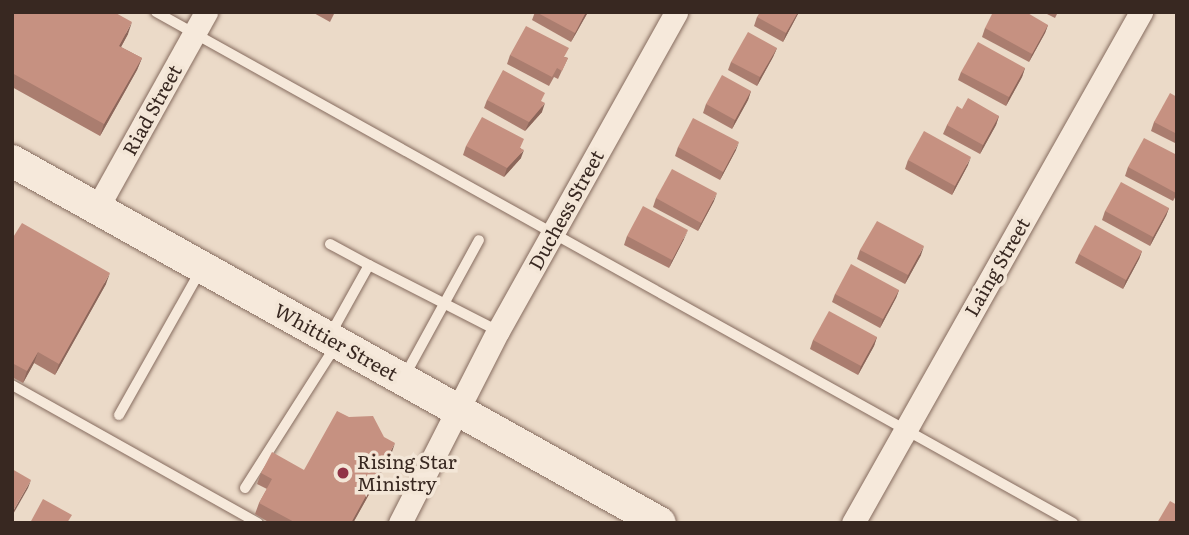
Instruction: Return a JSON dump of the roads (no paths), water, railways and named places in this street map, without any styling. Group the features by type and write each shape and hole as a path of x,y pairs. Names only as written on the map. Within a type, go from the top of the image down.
{"street":[{"name":"Riad Street","path":"97,208 206,12"},
{"name":"Duchess Street","path":"400,523 498,331 676,12"},
{"name":"Laing Street","path":"853,523 1142,12"},
{"name":"Whittier Street","path":"12,161 660,523"}],"lane":[{"path":"156,12 1073,523"},
{"path":"402,379 479,240"},
{"path":"330,244 498,331"},
{"path":"246,488 333,340 369,265"},
{"path":"119,415 202,267"},
{"path":"12,385 258,523"}],"place":[{"name":"Rising Star Ministry","path":"343,473"}]}
